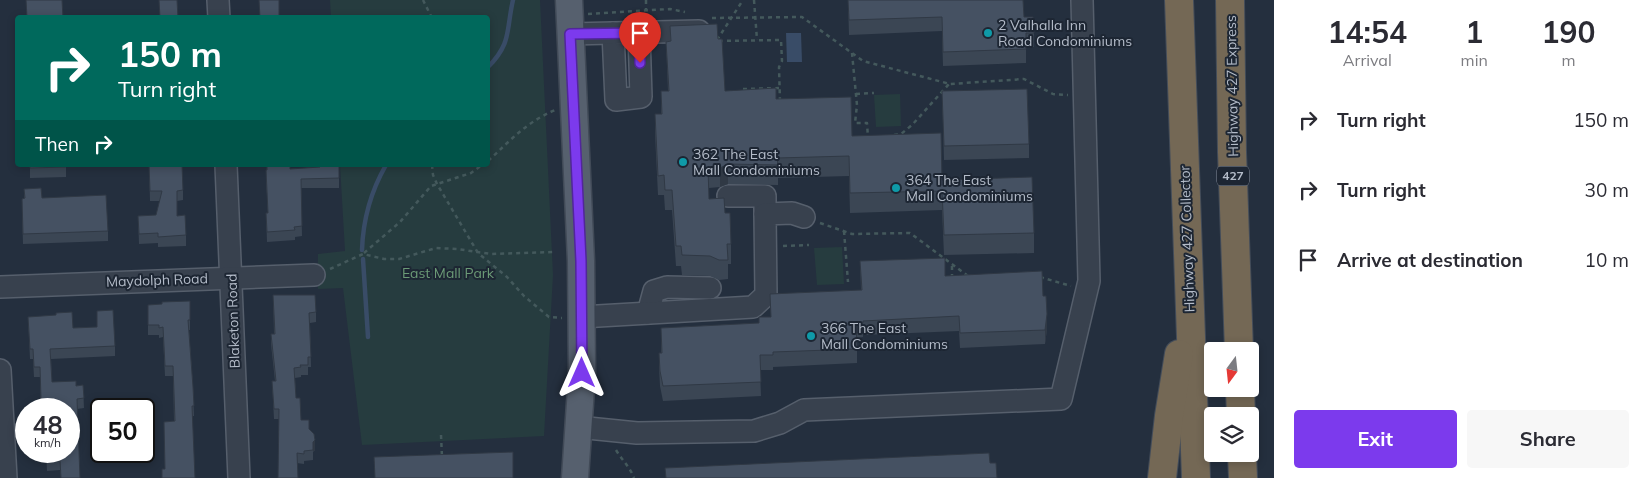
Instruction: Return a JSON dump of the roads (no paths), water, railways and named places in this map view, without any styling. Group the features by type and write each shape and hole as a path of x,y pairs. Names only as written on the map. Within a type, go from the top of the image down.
{"highway":[{"name":"Highway 427 Collector","path":"1179,0 1188,298 1196,478"},
{"name":"Highway 427 Express","path":"1230,0 1232,142 1239,342"},
{"path":"1162,478 1169,416 1188,298"},
{"path":"1242,462 1243,478"}],"main road":[{"path":"569,16 581,261 582,373 575,478"}],"street":[{"path":"218,0 219,15"},
{"path":"578,427 637,432 754,431 780,422 804,410 1061,399 1089,281 1082,0"},
{"path":"569,16 613,33 639,33 708,24"},
{"path":"613,33 616,100 642,97 639,33"},
{"name":"Blaketon Road","path":"226,167 239,478"},
{"path":"581,317 753,308 766,295 765,196 728,196"},
{"path":"765,214 792,213 804,217"},
{"name":"Maydolph Road","path":"0,287 314,275"},
{"path":"648,314 654,291 667,287 710,288"},
{"path":"0,370 6,478"}],"water":[{"path":"786,33 801,33 802,62 787,62"}],"waterway":[{"path":"490,65 505,43 513,0"},
{"path":"362,250 369,206 385,167"},
{"path":"363,259 368,337"}],"place":[{"name":"2 Valhalla Inn Road Condominiums","path":"988,33"},
{"name":"362 The East Mall Condominiums","path":"683,162"},
{"name":"364 The East Mall Condominiums","path":"896,188"},
{"name":"366 The East Mall Condominiums","path":"811,336"}],"park label":[{"name":"East Mall Park","path":"448,273"}]}
